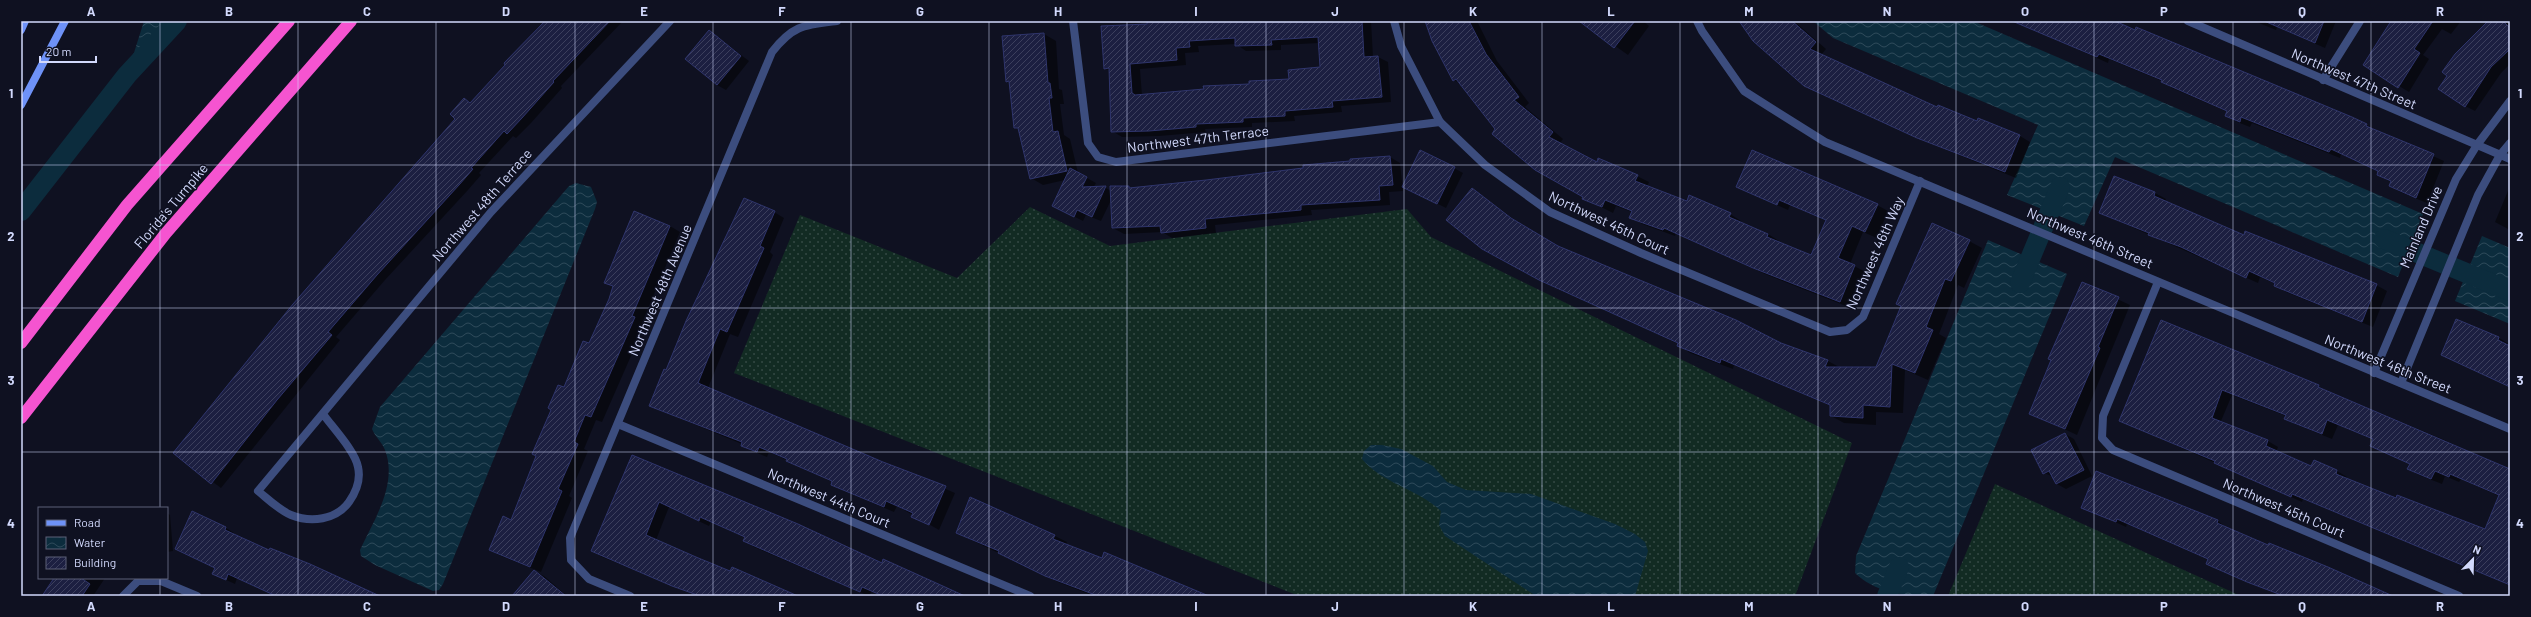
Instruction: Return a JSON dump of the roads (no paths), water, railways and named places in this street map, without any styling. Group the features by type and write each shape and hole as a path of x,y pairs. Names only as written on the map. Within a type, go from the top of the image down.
{"highway":[{"path":"21,343 127,205 289,21"},
{"name":"Florida's Turnpike","path":"21,418 166,233 351,21"}],"main road":[{"path":"21,30 25,21"},
{"path":"21,104 65,21"}],"street":[{"name":"Northwest 48th Terrace","path":"323,414 353,456 358,467 359,477 357,488 344,509 334,516 305,518 290,514 258,491 491,212 670,21"},
{"name":"Northwest 48th Avenue","path":"630,596 589,579 571,560 570,538 772,52 786,35 810,24 837,21"},
{"name":"Northwest 47th Terrace","path":"1073,21 1088,143 1098,157 1116,162 1440,122"},
{"name":"Northwest 45th Court","path":"1394,21 1401,46 1440,122 1485,166 1550,212 1641,253 1830,332 1847,330"},
{"name":"Northwest 46th Street","path":"1697,21 1744,91 1826,142 1999,213 2158,282 2510,429"},
{"name":"Northwest 47th Street","path":"2188,21 2510,159"},
{"path":"2323,80 2360,21"},
{"name":"Mainland Drive","path":"2374,373 2456,179 2477,145 2510,101"},
{"path":"2401,383 2462,232 2500,155 2510,143"},
{"name":"Northwest 46th Way","path":"1847,330 1863,317 1920,181"},
{"name":"Northwest 45th Court","path":"2158,282 2103,416 2102,438 2113,450 2459,596"},
{"name":"Northwest 44th Court","path":"618,424 1030,596"},
{"path":"123,596 138,581 161,581 197,596"}],"water":[{"path":"144,21 177,21 127,75"},
{"path":"1813,21 1973,21 2423,214 2398,277 2115,157 2084,226 2007,195 2038,125 1833,38"},
{"path":"576,183 591,187 597,202 595,209 443,584 439,590 433,591 375,565 361,556 360,550 383,502 389,476 385,450 372,429 380,407 569,186"},
{"path":"2482,236 2510,248 2510,324 2455,301"},
{"path":"1988,240 2067,274 1933,596 1912,596 1892,592 1872,585 1855,573 1856,556"},
{"path":"1371,445 1382,445 1401,449 1433,466 1447,482 1466,490 1531,494 1615,524 1635,534 1645,542 1648,551 1635,596 1536,596 1445,536 1439,525 1441,511 1432,503 1390,481 1370,468 1362,459 1364,451"}],"waterway":[{"path":"21,211 127,75 177,21"},
{"path":"2020,283 2060,187"},
{"path":"2384,239 2510,291"},
{"path":"1887,596 1899,567"}]}
